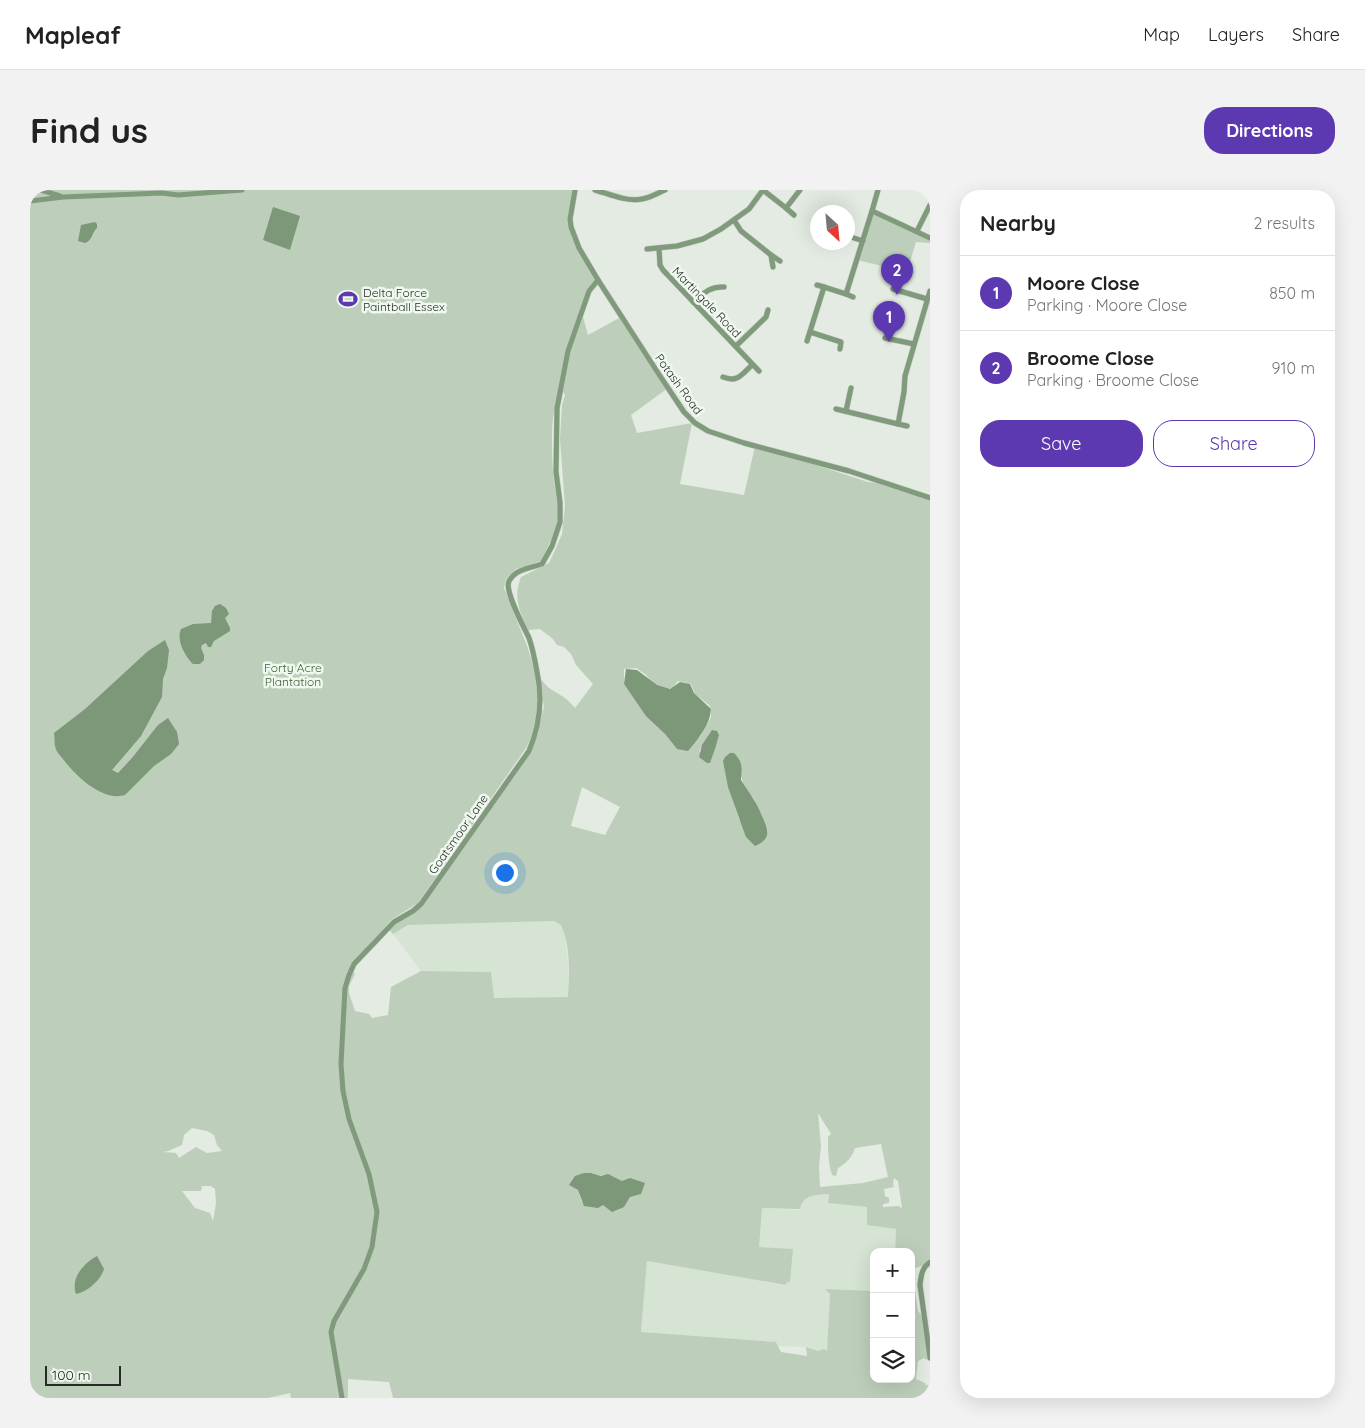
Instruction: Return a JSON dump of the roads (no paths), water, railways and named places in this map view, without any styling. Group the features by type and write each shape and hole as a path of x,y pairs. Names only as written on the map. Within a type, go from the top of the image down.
{"street":[{"path":"41,190 63,197"},
{"path":"30,201 63,197 162,193 178,195 242,190"},
{"name":"Potash Road","path":"575,190 571,210 571,227 579,248 684,412 695,423 708,431 744,443 855,473 930,498"},
{"path":"595,190 632,199 643,199 665,190"},
{"path":"647,249 677,246 703,239 749,210 763,190 794,215"},
{"path":"786,208 800,190"},
{"path":"846,294 878,190"},
{"path":"917,231 930,205"},
{"path":"872,211 930,238"},
{"path":"734,220 741,232 780,261"},
{"path":"855,238 863,240"},
{"name":"Martingale Road","path":"658,248 660,264 663,270 759,371"},
{"path":"771,255 774,267"},
{"name":"Goatsmoor Lane","path":"342,1398 331,1332 364,1269 372,1247 377,1212 369,1174 349,1118 342,1091 341,1064 347,982 354,964 367,950 394,922 421,904 529,751 534,739 541,705 538,672 529,639 508,588 510,580 519,570 542,564 552,546 560,522 560,503 556,472 557,408 568,351 589,291 598,280"},
{"path":"817,285 853,296"},
{"path":"693,302 705,291 724,286"},
{"path":"807,341 824,287"},
{"path":"893,289 928,299"},
{"path":"898,424 905,376 930,291"},
{"path":"736,346 766,318 768,310"},
{"path":"810,332 842,339 840,349"},
{"path":"885,338 914,344"},
{"path":"723,377 732,380 737,379 752,364"},
{"path":"846,411 851,388"},
{"path":"836,409 907,426"},
{"path":"930,1262 925,1265 920,1276 920,1285 930,1358"}],"place":[{"name":"Broome Close","path":"897,295"},
{"name":"Delta Force Paintball Essex","path":"348,299"},
{"name":"Moore Close","path":"889,342"}],"park label":[{"name":"Forty Acre Plantation","path":"293,674"}]}
